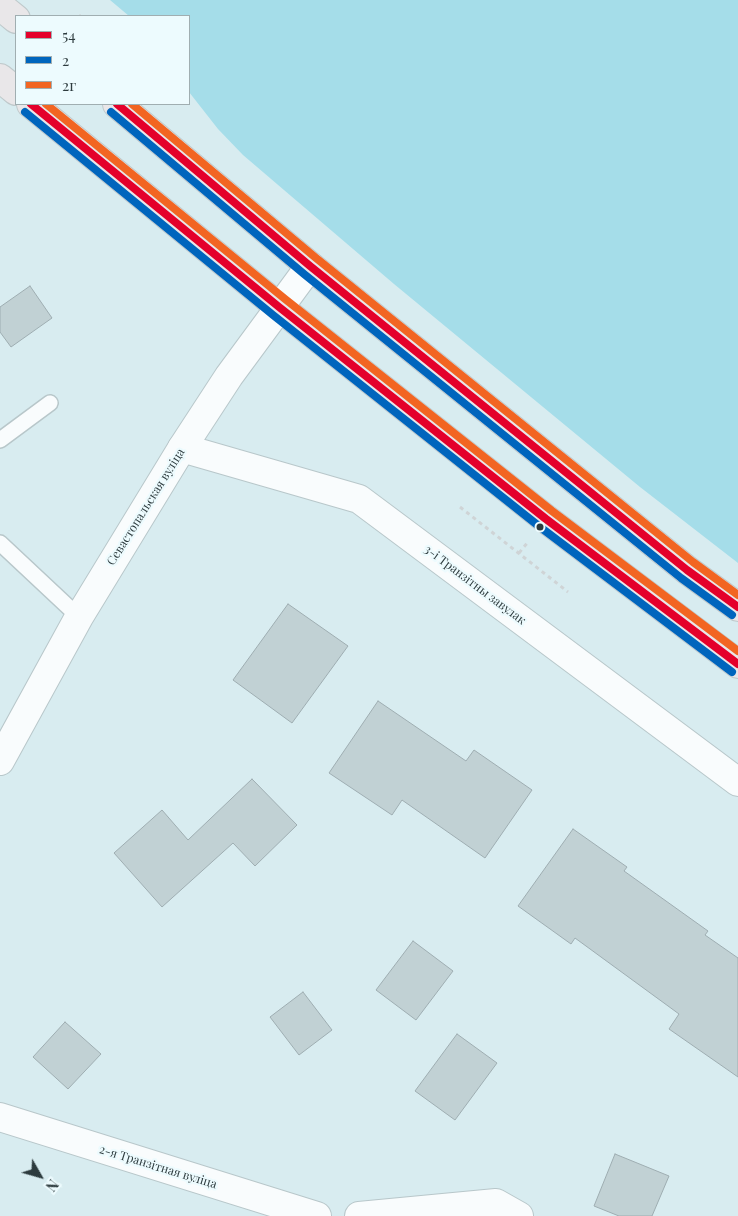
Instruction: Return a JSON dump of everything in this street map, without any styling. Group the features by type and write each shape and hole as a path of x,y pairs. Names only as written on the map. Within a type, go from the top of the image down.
{"main road":[{"path":"0,6 15,18"},
{"path":"0,78 15,90"},
{"path":"32,105 279,307 546,519 738,664"},
{"path":"118,105 310,266 687,570 738,607"}],"street":[{"name":"Севастопальская вуліца","path":"0,761 79,617 182,448 229,376 310,266"},
{"name":"3-і Транзітны завулак","path":"182,448 360,500 738,782"},
{"name":"2-я Транзітная вуліца","path":"0,1117 317,1216"},
{"path":"359,1216 496,1203 519,1216"}],"lane":[{"path":"0,440 50,403"},
{"path":"0,543 79,617"}],"path":[{"path":"460,507 568,592"}],"shaded area":[{"path":"110,0 738,0 738,563 640,487 394,284 243,155 218,129 190,93 190,15 128,15"}],"building":[{"path":"30,286 52,318 11,347 0,332 0,307"},
{"path":"288,604 348,646 292,723 233,680"},
{"path":"378,701 466,761 474,750 532,790 485,858 402,800 392,815 329,773"},
{"path":"252,779 297,825 255,866 233,843 162,907 114,853 162,810 188,840"},
{"path":"573,829 627,867 624,871 708,931 705,935 738,958 738,1077 669,1029 679,1014 575,938 571,944 518,906"},
{"path":"413,941 453,971 416,1020 376,990"},
{"path":"303,992 332,1030 299,1055 270,1017"},
{"path":"65,1022 101,1054 68,1089 33,1057"},
{"path":"457,1034 497,1063 455,1120 415,1091"},
{"path":"615,1154 669,1176 652,1216 619,1216 594,1206"}],"transit line":[{"name":"54","path":"32,105 279,307 546,519 738,664"},
{"name":"2г","path":"47,105 285,299 552,511 738,651"},
{"name":"54","path":"118,105 310,266 687,570 738,607"},
{"name":"2г","path":"133,105 316,258 693,562 738,595"},
{"name":"2","path":"25,112 273,315 540,527 732,672"},
{"name":"2","path":"111,112 304,274 681,578 732,615"}]}
